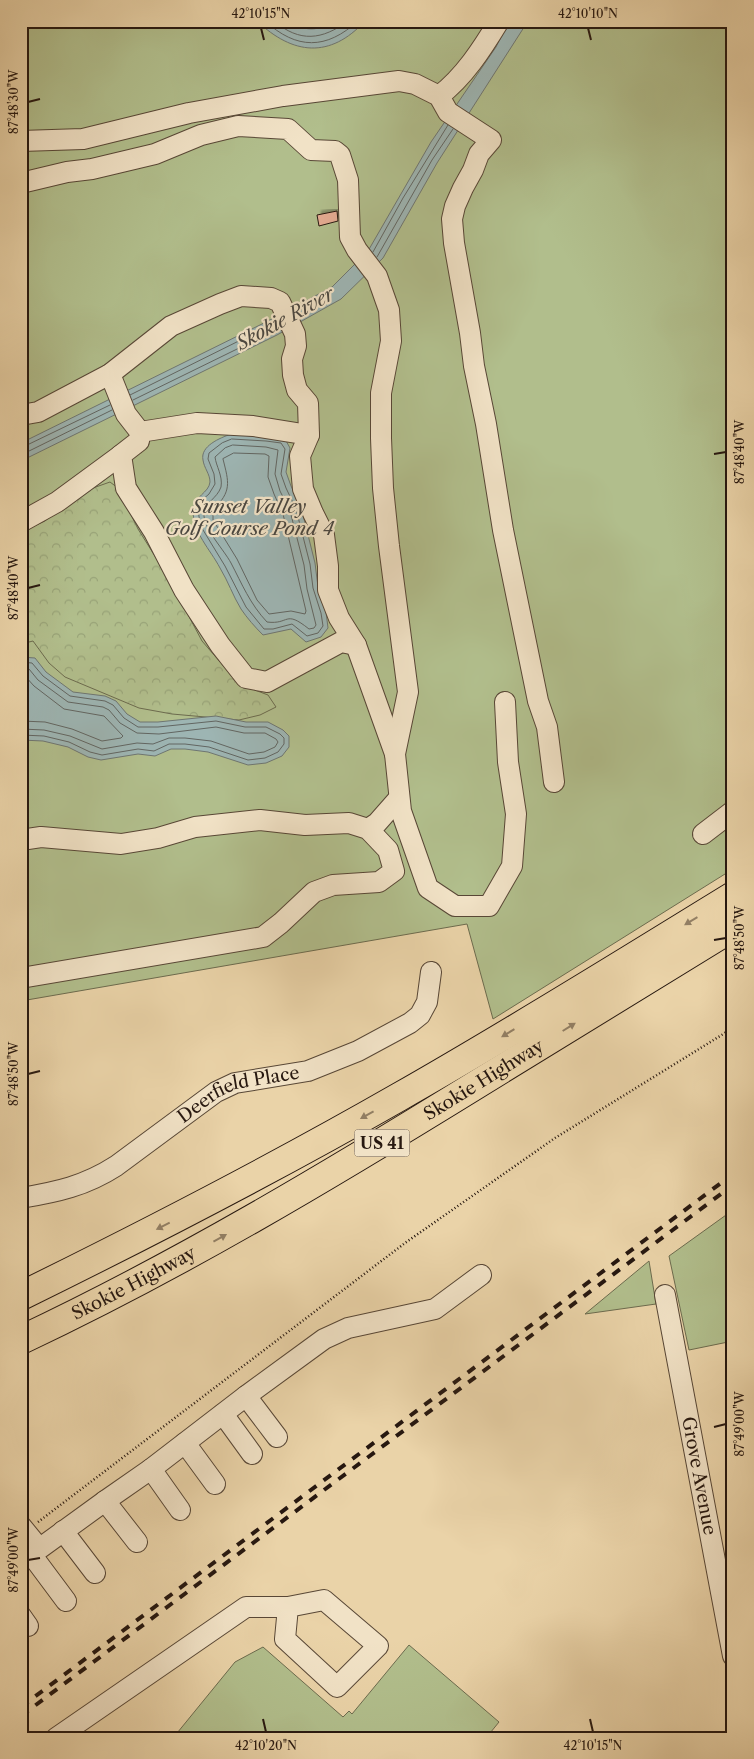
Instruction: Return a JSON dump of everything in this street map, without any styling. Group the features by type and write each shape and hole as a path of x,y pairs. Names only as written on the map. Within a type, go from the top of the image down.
{"highway":[{"name":"Skokie Highway","path":"21,1296 159,1228 284,1162 400,1097 733,896"},
{"name":"Skokie Highway","path":"21,1340 60,1322 194,1252 262,1214 390,1138 733,927"}],"street":[{"path":"443,104 452,86 471,63 499,21"},
{"path":"21,141 82,140 189,113 283,96 399,81 415,84 490,140 479,154 455,206 452,219 454,244 503,530 538,702 547,727 554,782"},
{"path":"21,183 155,154 201,135 238,126 288,129 311,150 335,151 340,155 348,180 350,237 357,250 377,276 389,310 391,341 381,393 381,438 384,488 408,692 395,754"},
{"path":"21,415 38,412 112,381 171,326 220,304 241,296 271,298 280,302 295,334 296,346 292,360 297,390 308,403 309,435 300,456 303,489 324,535 328,566 328,590 339,618 356,645 395,754 401,811 428,888 455,906 489,906 512,866 516,814 508,762 505,702"},
{"path":"21,522 57,502 139,441 140,432 126,414 112,381"},
{"path":"140,432 197,423 253,426 309,435"},
{"path":"121,455 126,488 154,532 184,590 220,645 246,678 266,682 341,642 356,645"},
{"path":"368,829 377,823 399,798"},
{"path":"703,834 733,810"},
{"path":"21,840 41,837 121,844 158,838 195,826 260,820 305,826 349,824 368,829 388,850 394,871 380,882 333,885 314,892 263,937 21,978"},
{"name":"Deerfield Place","path":"21,1198 58,1192 100,1176 216,1092 235,1083 308,1071 358,1051 410,1023 420,1015 427,1002 431,972"},
{"path":"30,1555 151,1469 324,1339 348,1328 435,1309 481,1275"},
{"name":"Grove Avenue","path":"665,1295 733,1656"},
{"path":"246,1396 277,1438"},
{"path":"223,1414 252,1454"},
{"path":"185,1443 215,1484"},
{"path":"151,1469 180,1510"},
{"path":"105,1501 137,1542"},
{"path":"24,1528 30,1555 66,1601"},
{"path":"63,1531 95,1573"},
{"path":"56,1738 246,1607 288,1607 324,1600 378,1646 337,1687 285,1640 288,1607"}],"path":[{"path":"24,1528 405,1242 556,1138 733,1028"}],"green space":[{"path":"21,21 733,21 733,869 493,1019 467,924 21,1001"},
{"path":"110,482 118,488 138,529 168,577 202,641 239,684 268,695 276,707 260,715 239,720 172,714 139,708 65,677 49,663 33,641 21,644 21,532 45,521 76,494"},
{"path":"733,1210 733,1341 689,1350 669,1256"},
{"path":"649,1261 656,1304 585,1314"},
{"path":"409,1645 499,1722 486,1738 173,1738 235,1662 263,1647 343,1717 349,1711 352,1714"}],"water":[{"path":"257,21 365,21 338,42 325,47 311,48 284,41"},
{"name":"Skokie River","path":"509,21 528,21 437,163 383,258 341,299 277,335 21,461 21,443 268,321 332,287 368,251 431,142 496,47"},
{"name":"Sunset Valley Golf Course Pond 4","path":"231,434 285,439 290,448 286,472 301,507 315,563 318,587 326,612 328,628 321,637 306,642 291,629 263,635 241,609 223,573 199,533 194,518 194,505 207,489 210,482 203,455 212,443"},
{"path":"21,657 35,658 46,672 73,692 105,696 116,701 127,714 140,722 216,716 246,722 268,722 283,730 289,736 289,747 282,756 266,763 248,765 208,752 185,749 171,749 155,756 138,754 101,760 88,757 68,747 43,741 21,740"}],"building":[{"path":"337,211 338,221 319,226 317,215"}],"railway":[{"path":"21,1707 733,1174"},
{"path":"21,1716 733,1185"}]}
